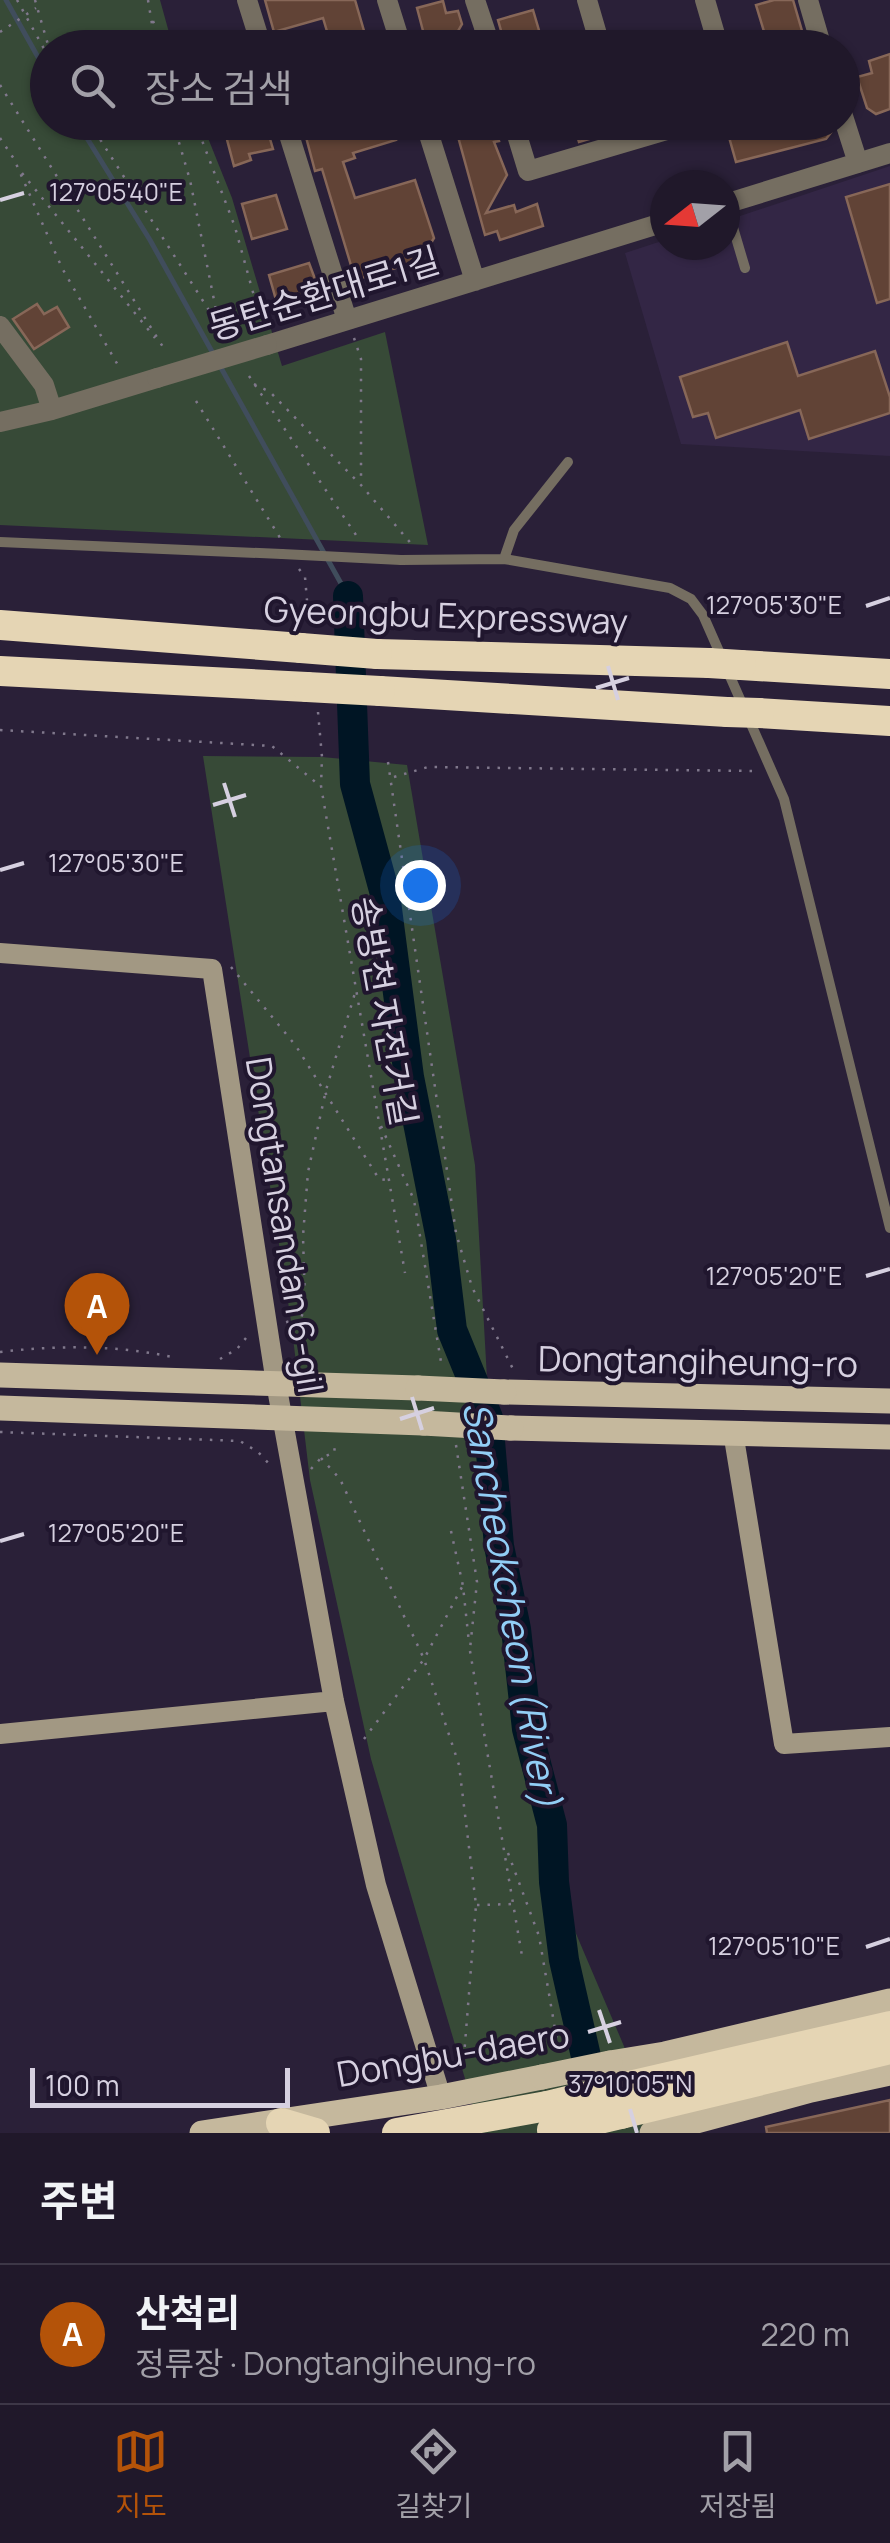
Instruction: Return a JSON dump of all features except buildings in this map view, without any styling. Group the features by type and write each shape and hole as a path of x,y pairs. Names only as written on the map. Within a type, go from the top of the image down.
{"highway":[{"name":"Gyeongbu Expressway","path":"0,625 377,654 709,663 890,674"},
{"path":"0,671 890,721"},
{"name":"Dongbu-daero","path":"396,2133 615,2089 890,2026"},
{"name":"Dongbu-daero","path":"615,2089 890,2049"},
{"path":"281,2123 315,2133"}],"main road":[{"path":"0,1375 276,1383"},
{"name":"Dongtangiheung-ro","path":"276,1383 418,1388 510,1381 890,1401"},
{"path":"0,1408 282,1416"},
{"name":"Dongtangiheung-ro","path":"282,1416 511,1428 890,1438"},
{"name":"Dongbu-daero","path":"202,2133 451,2095 548,2102 615,2089 666,2054 890,2001"},
{"path":"652,2133 890,2072"}],"street":[{"path":"247,0 256,30"},
{"path":"387,0 396,30"},
{"path":"475,0 484,30"},
{"path":"587,0 596,30"},
{"path":"705,0 714,30"},
{"path":"808,0 817,30"},
{"path":"291,140 348,320"},
{"path":"431,140 475,281"},
{"path":"519,140 528,171 607,140"},
{"path":"851,140 858,163"},
{"path":"740,199 890,153"},
{"name":"동탄순환대로1길","path":"0,422 130,387 650,227"},
{"path":"0,326 44,385 52,410"},
{"name":"Dongtansandan 6-gil","path":"0,954 212,968 276,1383 334,1700 376,1884 451,2095"},
{"path":"733,1432 784,1744 890,1737"},
{"path":"0,1734 334,1700"}],"lane":[{"path":"740,250 746,268"},
{"path":"504,559 514,530 568,462"},
{"path":"0,542 284,550 401,560 504,559 670,588 691,600 709,628 784,799 890,1228"}],"path":[{"path":"17,0 33,30"},
{"path":"34,0 44,30"},
{"path":"148,0 153,30"},
{"path":"0,32 37,7"},
{"path":"150,15 156,30"},
{"path":"0,85 30,133"},
{"path":"0,138 17,166 62,268 130,387"},
{"path":"17,166 163,347 34,140"},
{"path":"100,140 219,326 178,140"},
{"path":"202,140 235,227 267,345"},
{"path":"348,320 361,359 361,485"},
{"path":"249,376 356,535"},
{"path":"254,384 270,392 361,485 425,560"},
{"path":"196,401 284,550"},
{"path":"295,561 304,577"},
{"path":"0,730 272,746 320,786"},
{"name":"송방천 자전거길","path":"322,757 320,786 404,1273"},
{"path":"388,762 456,1233 472,1287 510,1381"},
{"path":"391,778 428,767 750,771 770,768"},
{"path":"233,986 230,966 296,1046 379,1179 389,1180"},
{"path":"290,1332 302,1319 305,1304 304,1206 326,1090 356,989"},
{"path":"274,1236 290,1332 300,1354 320,1366"},
{"path":"207,1359 230,1354 248,1333"},
{"path":"0,1352 50,1346 139,1350 178,1358"},
{"path":"0,1432 240,1441 258,1452 271,1468"},
{"path":"314,1470 321,1458 334,1452"},
{"path":"321,1458 340,1479 424,1659 459,1765 476,1905 451,2095"},
{"path":"452,1530 522,1956"},
{"path":"348,1760 424,1659 463,1586"},
{"path":"506,1846 539,1936 548,2102"},
{"path":"476,1905 515,1904"}],"shaded area":[{"path":"890,166 890,456 681,444 625,253 650,245 650,260 740,260 740,216"}],"green space":[{"path":"0,0 160,0 168,30 30,30 30,140 209,140 232,198 282,366 385,332 428,545 0,525"},
{"path":"203,756 322,757 407,765 475,1165 491,1450 554,1882 661,2133 481,2133 371,1759 310,1480 291,1321"}],"waterway":[{"path":"6,0 30,43"},
{"path":"88,140 215,357"},
{"path":"220,366 348,596"},
{"name":"Sancheokcheon (River)","path":"348,596 355,784 385,894 409,1077 441,1239 452,1330 488,1418 499,1546 516,1629 527,1729 552,1825 554,1882 564,1960 595,2096"}],"place":[{"name":"산척리","path":"97,1355"}]}
